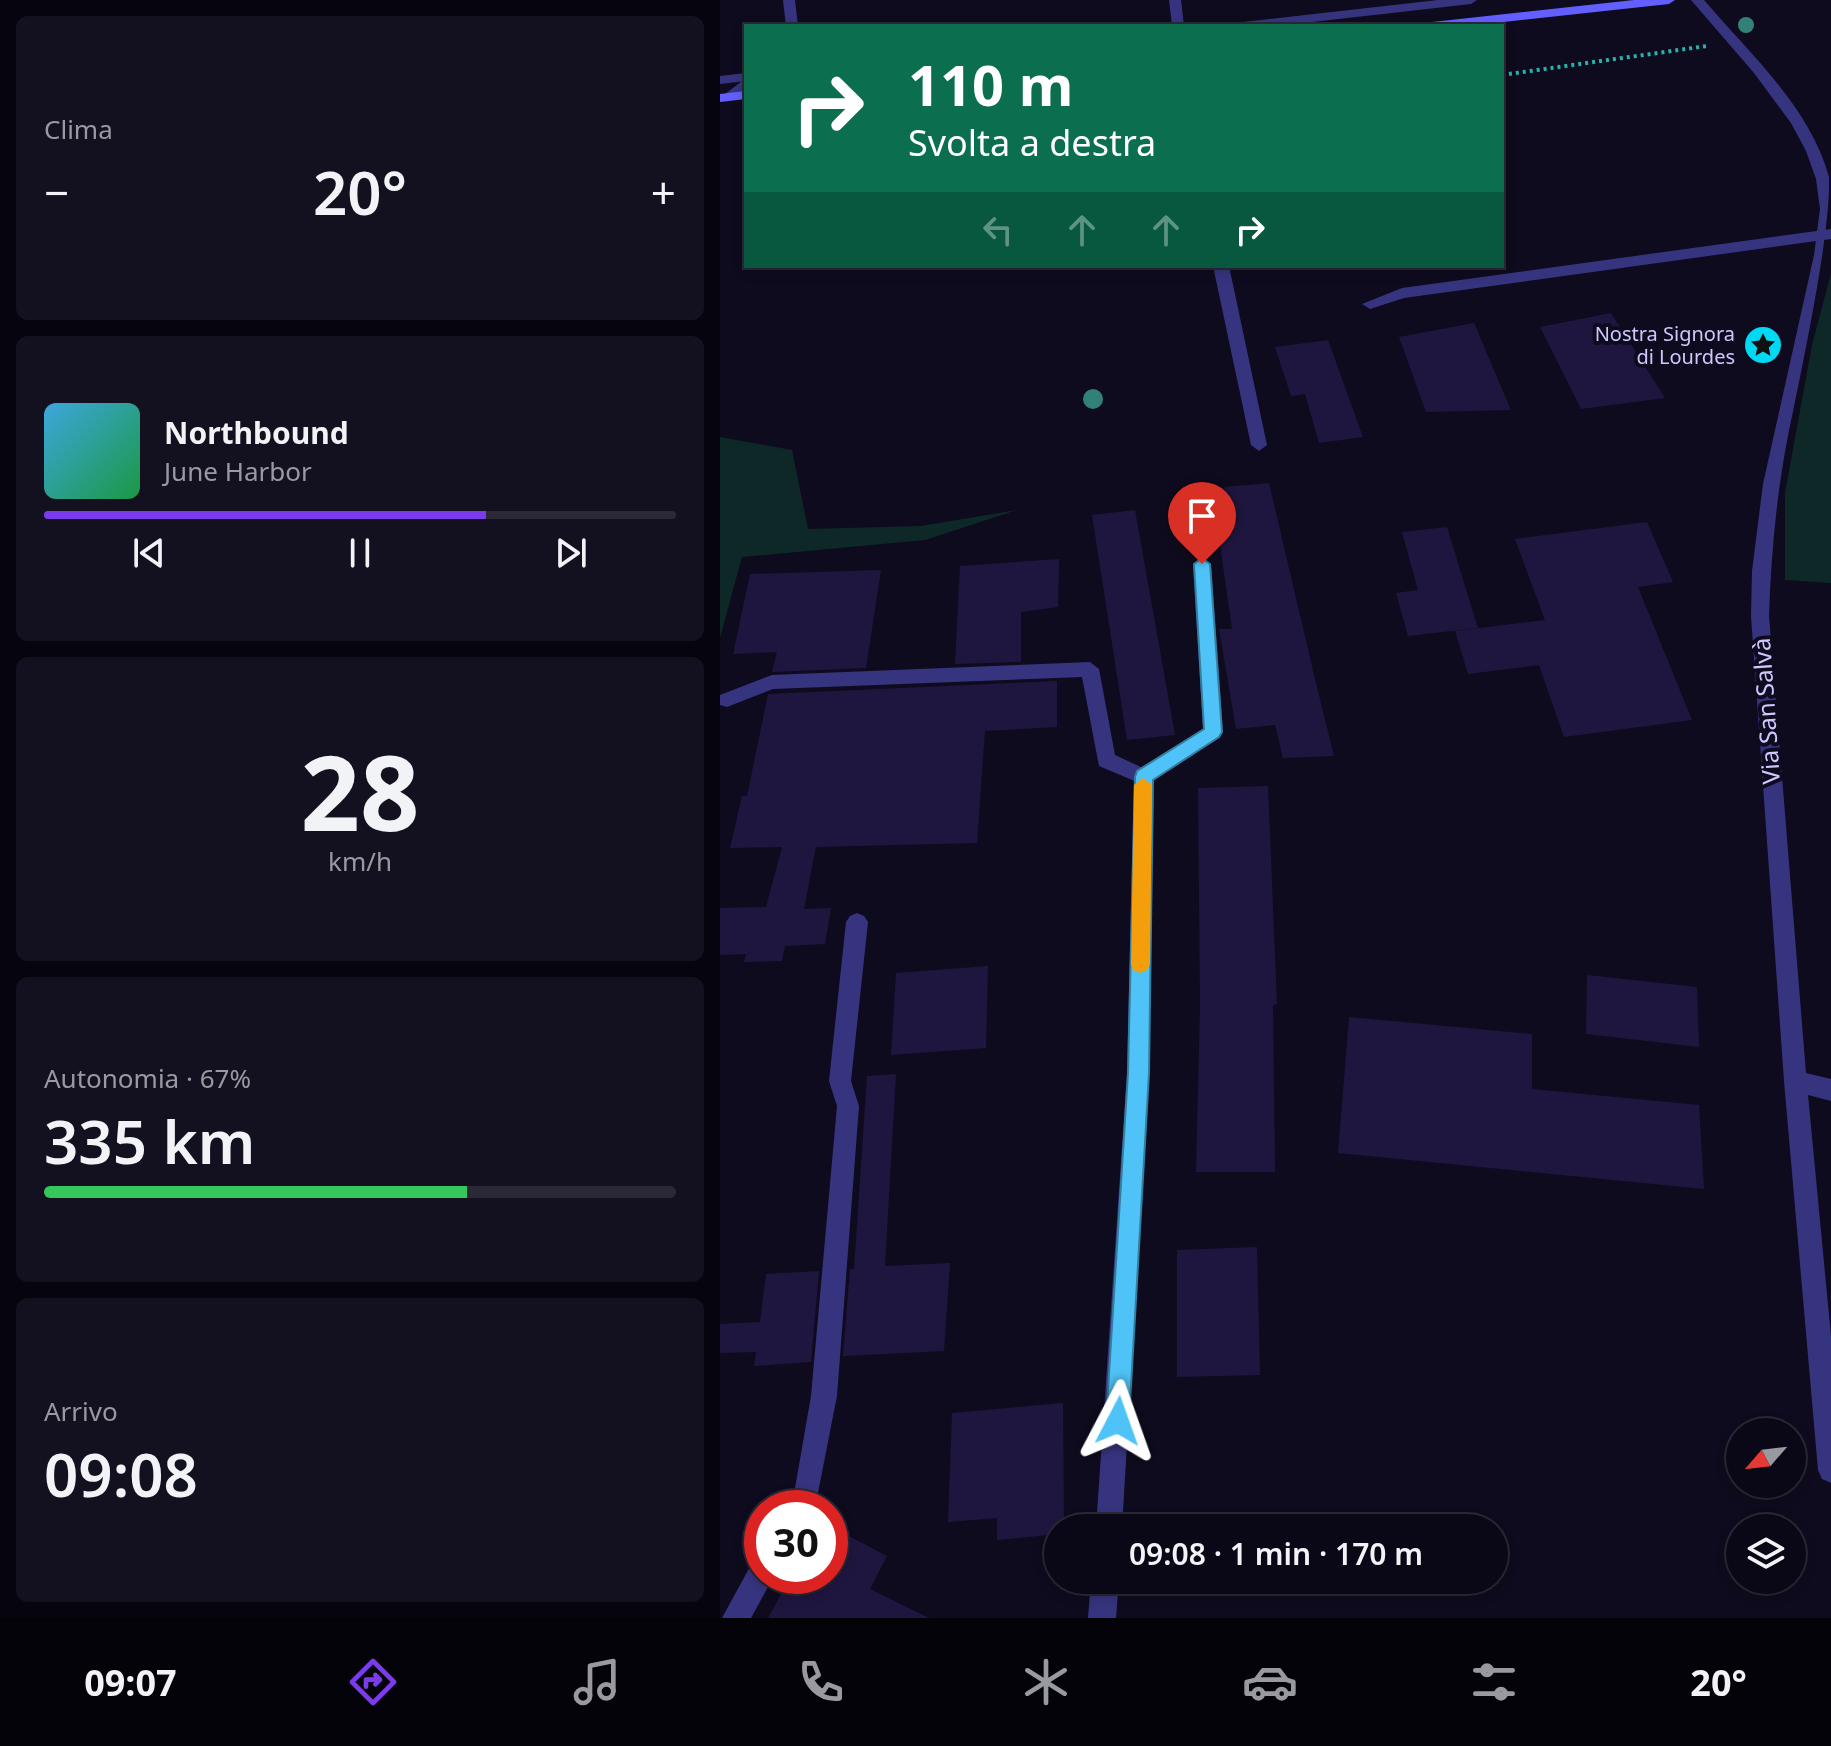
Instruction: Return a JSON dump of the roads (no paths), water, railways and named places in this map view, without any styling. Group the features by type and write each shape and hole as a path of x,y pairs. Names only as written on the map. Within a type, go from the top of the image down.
{"main road":[{"path":"1450,24 1669,0"}],"street":[{"path":"789,0 790,24"},
{"path":"1175,0 1178,24"},
{"path":"1261,24 1471,0"},
{"name":"Via San Salvà","path":"1697,0 1792,115 1817,156 1827,207 1828,234 1768,488 1760,564 1760,616 1795,1081 1831,1470"},
{"path":"720,80 744,80"},
{"path":"725,97 744,82"},
{"path":"1370,304 1402,293 1828,234"},
{"path":"1221,268 1259,445"},
{"path":"1144,777 1213,732 1202,564"},
{"path":"727,700 772,682 1090,669 1106,760 1144,777"},
{"path":"1110,1514 1138,1073 1144,777"},
{"path":"808,1490 824,1396 848,1106 840,1081 857,922"},
{"path":"1795,1081 1831,1090"},
{"path":"736,1618 750,1594"},
{"path":"1102,1618 1104,1594"}],"place":[{"name":"Nostra Signora di Lourdes","path":"1763,345"}]}
